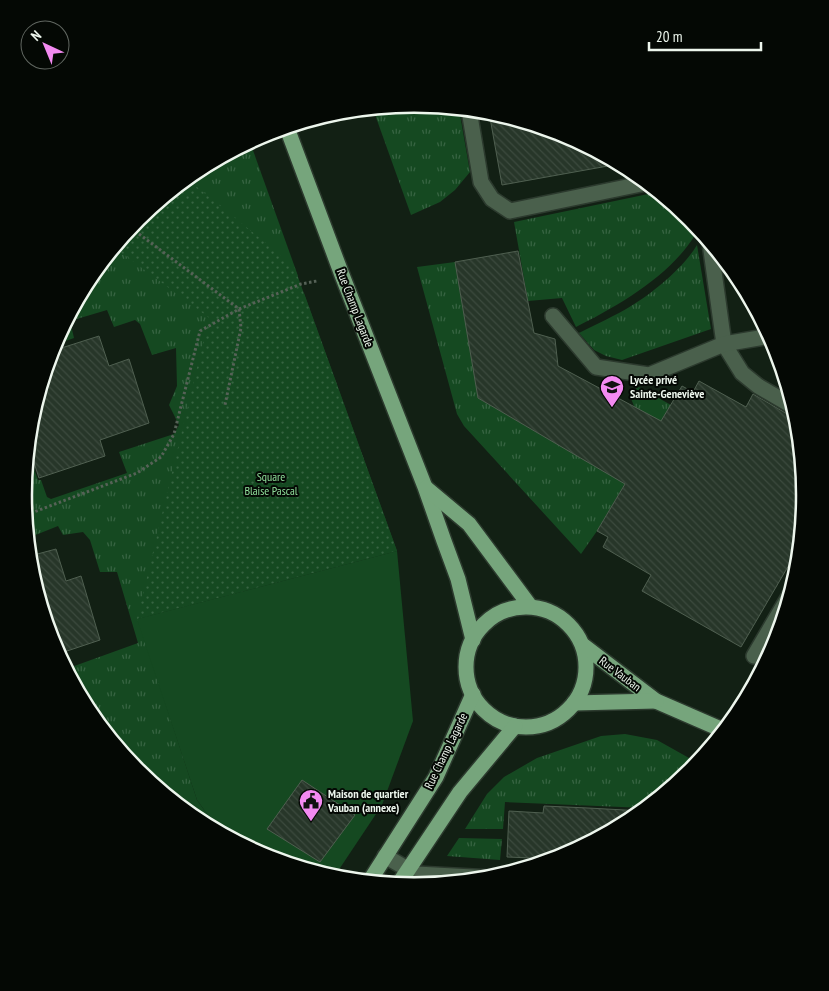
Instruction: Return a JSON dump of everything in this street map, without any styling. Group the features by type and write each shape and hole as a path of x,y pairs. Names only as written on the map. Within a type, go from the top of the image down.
{"main road":[{"name":"Rue Champ Lagarde","path":"290,135 425,487 458,579 474,640"},
{"name":"Rue Champ Lagarde","path":"425,487 469,524 530,606"},
{"path":"530,606 548,609 563,619 584,646 586,675 580,696 574,703 551,722 533,727 515,726 498,720 483,709 472,694 467,677 467,660 474,640 483,626 500,613 530,606"},
{"name":"Rue Vauban","path":"584,646 656,701 718,728"},
{"name":"Rue Champ Lagarde","path":"373,875 436,777 472,694"},
{"name":"Rue Vauban","path":"574,703 656,701"},
{"path":"403,878 460,792 515,726"}],"lane":[{"path":"470,118 481,182 492,199 510,211 637,185"},
{"path":"712,256 724,344 742,373 758,386 784,401"},
{"path":"553,316 596,367 649,375 724,344 762,337"},
{"path":"754,656 776,618"},
{"path":"385,856 416,874 449,876"}],"path":[{"path":"137,233 239,309 241,328 225,405"},
{"path":"33,513 137,474 161,457 174,434 200,331 239,309 301,284 342,275"}],"green space":[{"path":"414,113 460,117 470,172 455,190 440,202 411,215 375,116"},
{"path":"253,150 298,276 259,285 157,213 202,178"},
{"name":"Square Blaise Pascal","path":"193,184 294,266 397,551 137,619 207,326 210,326 212,320 120,252 144,225"},
{"path":"649,194 695,236 672,264 657,277 609,310 576,327 562,298 528,301 514,222"},
{"name":"Square Blaise Pascal","path":"128,243 212,319 304,293 397,551 138,619 197,800 210,818 182,799 144,766 111,728 97,708 73,666 138,643 117,572 100,572 90,540 83,532 63,535 58,526 35,535 32,496 33,468 38,480 41,480 47,497 51,499 127,473 119,452 174,434 179,425 169,405 177,386 176,348 152,355 140,324 135,320 114,327 107,310 76,319 97,283"},
{"path":"697,245 711,329 622,360 606,356 594,350 579,333 640,301 676,271"},
{"path":"455,262 478,398 598,466 634,406 630,396 633,390 639,387 671,405 597,531 581,554 464,426 457,414 417,267"},
{"name":"Square Blaise Pascal","path":"72,328 74,338 66,341"},
{"path":"397,551 413,721 382,805 339,870 292,857 268,848 210,818 197,800 137,619"},
{"path":"625,734 657,740 691,759 666,783 635,808 505,802 503,829 465,829 487,794 504,777 537,758 601,736"},
{"path":"459,838 502,839 500,860 447,856"}],"building":[{"path":"491,121 537,134 561,143 608,166 502,185"},
{"path":"518,251 534,333 555,339 558,366 661,421 682,386 693,392 699,381 746,407 753,394 787,414 796,471 796,520 790,563 741,647 642,591 651,575 603,547 608,537 597,531 625,484 478,398 455,262"},
{"path":"99,336 109,366 129,359 149,423 100,440 105,456 39,478 34,463 40,421 53,373 63,348"},
{"path":"56,549 66,581 81,576 100,640 66,651 53,618 37,554"},
{"name":"Maison de quartier Vauban (annexe)","path":"302,780 355,815 320,862 267,829"},
{"path":"544,806 631,810 583,838 561,848 533,858 507,857 509,811 543,813"}],"place":[{"name":"Lycée privé Sainte-Geneviève","path":"612,408"},
{"name":"Maison de quartier Vauban (annexe)","path":"311,822"}]}
